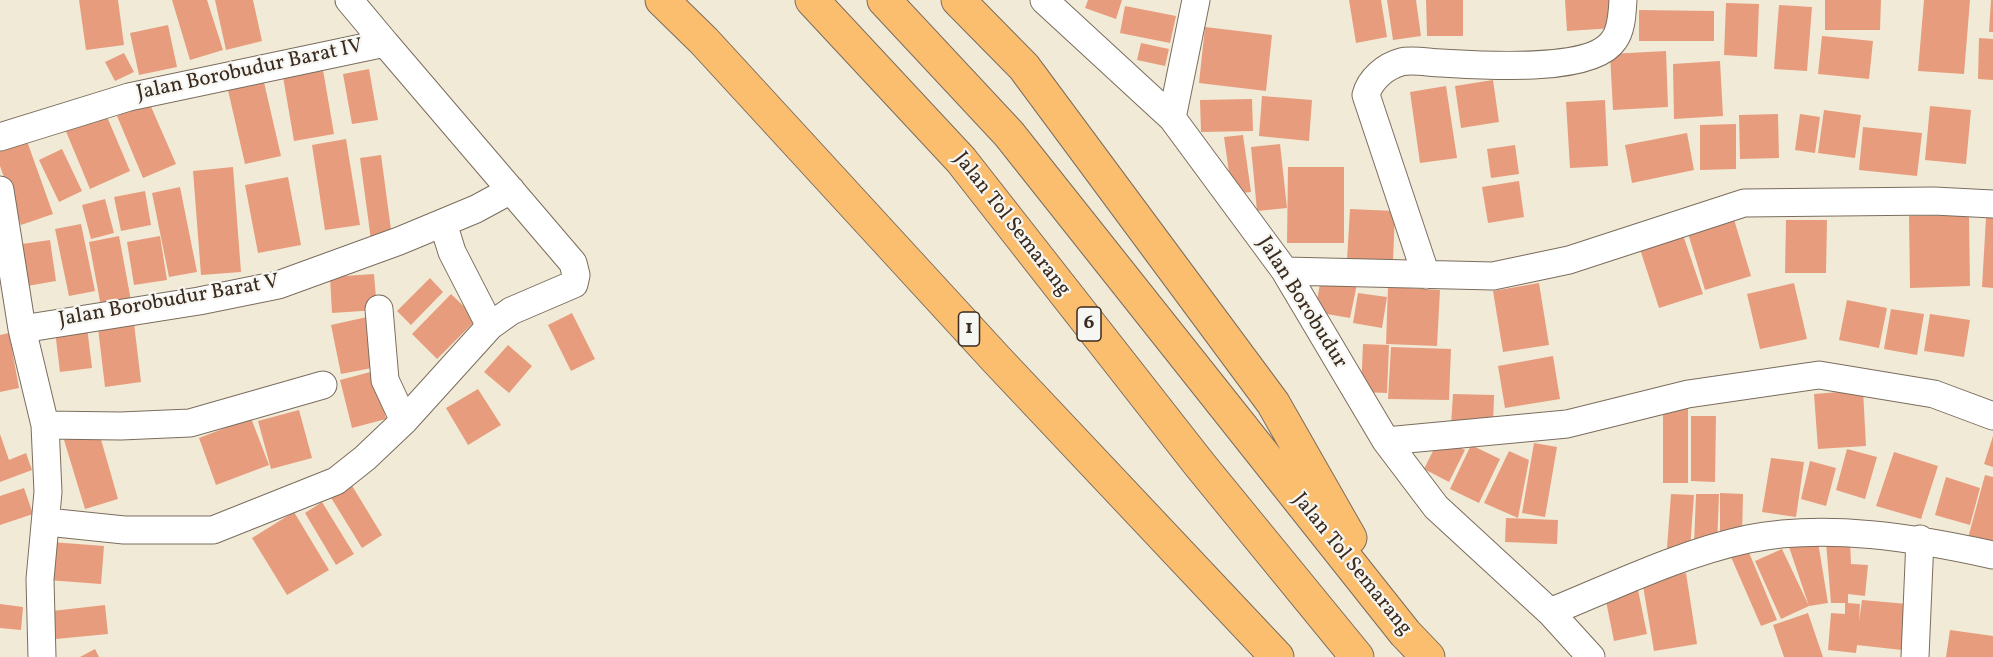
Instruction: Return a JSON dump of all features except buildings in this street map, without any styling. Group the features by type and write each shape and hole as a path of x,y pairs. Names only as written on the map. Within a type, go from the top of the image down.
{"highway":[{"name":"1","path":"662,0 704,40 997,360 1277,657"},
{"name":"Jalan Tol Semarang","path":"812,0 961,160 1200,465 1357,657"},
{"name":"Jalan Tol Semarang","path":"884,0 1009,134 1405,633 1428,657"},
{"path":"958,0 1024,67 1273,404 1405,633"}],"street":[{"path":"349,0 385,43"},
{"name":"Jalan Borobudur","path":"1044,0 1172,118 1285,271 1386,441 1436,507 1550,612 1591,657"},
{"path":"1172,118 1196,0"},
{"path":"1426,275 1366,94 1368,85 1379,74 1402,61 1503,67 1564,63 1598,53 1614,40 1622,18 1623,0"},
{"name":"Jalan Borobudur Barat IV","path":"0,137 129,97 385,43 573,263 576,275 574,284 565,290 511,311 490,326"},
{"path":"0,190 22,329 45,425 48,492 40,579 42,657"},
{"name":"Jalan Borobudur Barat V","path":"22,329 199,301 278,285 443,223 511,190"},
{"path":"1285,271 1493,276 1569,260 1744,203 1934,201 1993,204"},
{"path":"47,522 124,530 213,530 336,481 365,458 404,421 490,326 456,261 443,223"},
{"path":"379,309 385,380 404,421"},
{"path":"1386,441 1567,424 1688,394 1819,375 1934,393 1993,416"},
{"path":"45,425 121,426 190,423 323,386"},
{"path":"1550,612 1673,561 1748,539 1808,532 1920,539 1993,555"},
{"path":"1915,657 1920,539"}]}
